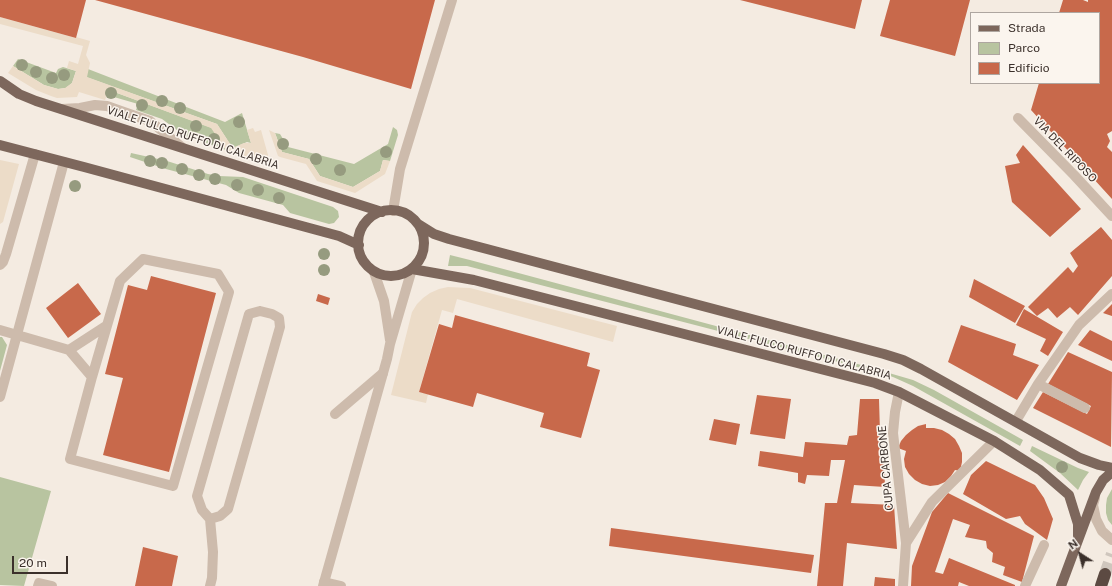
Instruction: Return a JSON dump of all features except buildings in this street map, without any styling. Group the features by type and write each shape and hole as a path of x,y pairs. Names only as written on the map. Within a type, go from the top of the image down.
{"main road":[{"name":"VIALE FULCO RUFFO DI CALABRIA","path":"0,81 19,94 36,101 382,212"},
{"path":"0,146 35,154 339,236 358,245"},
{"path":"393,211 403,213 412,218 418,224 423,233 424,243 423,252 419,261 412,269 404,274 394,276 374,272 366,265 361,256 358,245 360,234 365,224 372,217 382,212 393,211"},
{"name":"VIALE FULCO RUFFO DI CALABRIA","path":"418,224 434,234 903,360 1016,421 1080,458 1112,468"},
{"name":"VIALE FULCO RUFFO DI CALABRIA","path":"412,269 474,280 875,384 899,392 994,442 1040,470 1069,495 1078,524 1078,540"},
{"path":"1061,586 1096,492 1103,480 1112,472"}],"street":[{"path":"393,211 400,168 452,0"},
{"path":"60,109 80,108 95,105 106,106 150,121 183,148"},
{"name":"VIA DEL RIPOSO","path":"1018,118 1112,216"},
{"path":"0,265 6,254 35,154"},
{"path":"0,397 64,162"},
{"path":"143,259 218,274 229,292 172,486 70,459 92,377 120,281 143,259"},
{"path":"340,586 324,584 412,269"},
{"path":"374,272 384,301 390,344"},
{"path":"1016,421 1038,384 1079,325 1112,294"},
{"path":"210,519 220,516 228,509 280,327 278,318 272,314 260,311 249,314 197,496 202,510 210,519 213,552 212,578 210,586"},
{"path":"69,350 106,326"},
{"path":"0,330 69,350 92,377"},
{"path":"335,414 383,373"},
{"path":"1038,384 1085,408"},
{"name":"CUPA CARBONE","path":"899,392 893,433 906,543 903,586"},
{"name":"CUPA CARBONE","path":"906,543 932,502 994,442"},
{"path":"1096,492 1093,505 1096,519 1102,531 1112,540"},
{"path":"1025,586 1044,545"},
{"path":"1055,586 1066,576"},
{"path":"38,586 39,583 52,586"}],"green space":[{"path":"18,59 56,73 58,69 63,67 76,71 72,83 66,88 58,89 44,85 13,66"},
{"path":"88,69 225,122 242,113 251,143 247,142 232,147 217,124 86,77"},
{"path":"109,90 212,128 226,150 185,136 162,119 136,110 138,104 107,95"},
{"path":"393,127 397,130 398,135 390,161 383,160 380,171 353,187 320,176 309,159 282,152 275,133 280,134 288,147 354,164 388,144"},
{"path":"131,153 167,161 208,174 243,177 333,207 338,211 339,217 334,223 329,224 290,213 283,205 239,193 226,185 166,169 130,157"},
{"path":"450,255 913,380 934,390 1023,440 1020,446 913,386 893,377 467,266 448,266"},
{"path":"0,337 2,337 7,345 0,371"},
{"path":"1032,446 1089,472 1078,490 1060,473 1030,451"},
{"path":"0,477 51,491 24,586 0,585"},
{"path":"1112,489 1112,525 1108,520 1106,505 1107,498"}],"shaded area":[{"path":"0,17 90,41 86,55 90,63 87,77 217,124 232,147 244,143 251,143 247,130 253,128 255,132 261,130 268,159 261,162 226,150 211,128 109,90 105,100 79,92 77,97 57,98 36,90 8,73 13,66 44,85 58,89 65,88 72,83 76,71 67,68 69,61 78,64 83,46 0,24"},
{"path":"269,130 275,133 282,152 309,159 320,176 353,187 380,171 383,160 390,161 385,174 355,193 317,181 306,164 278,156"},
{"path":"0,160 19,164 3,222 0,224"},
{"path":"448,287 470,288 617,326 613,342 457,299 453,313 442,310 419,392 428,394 426,403 391,395 412,312 417,304 430,293"}],"tunnel":[{"path":"1105,574 1112,554"}]}
